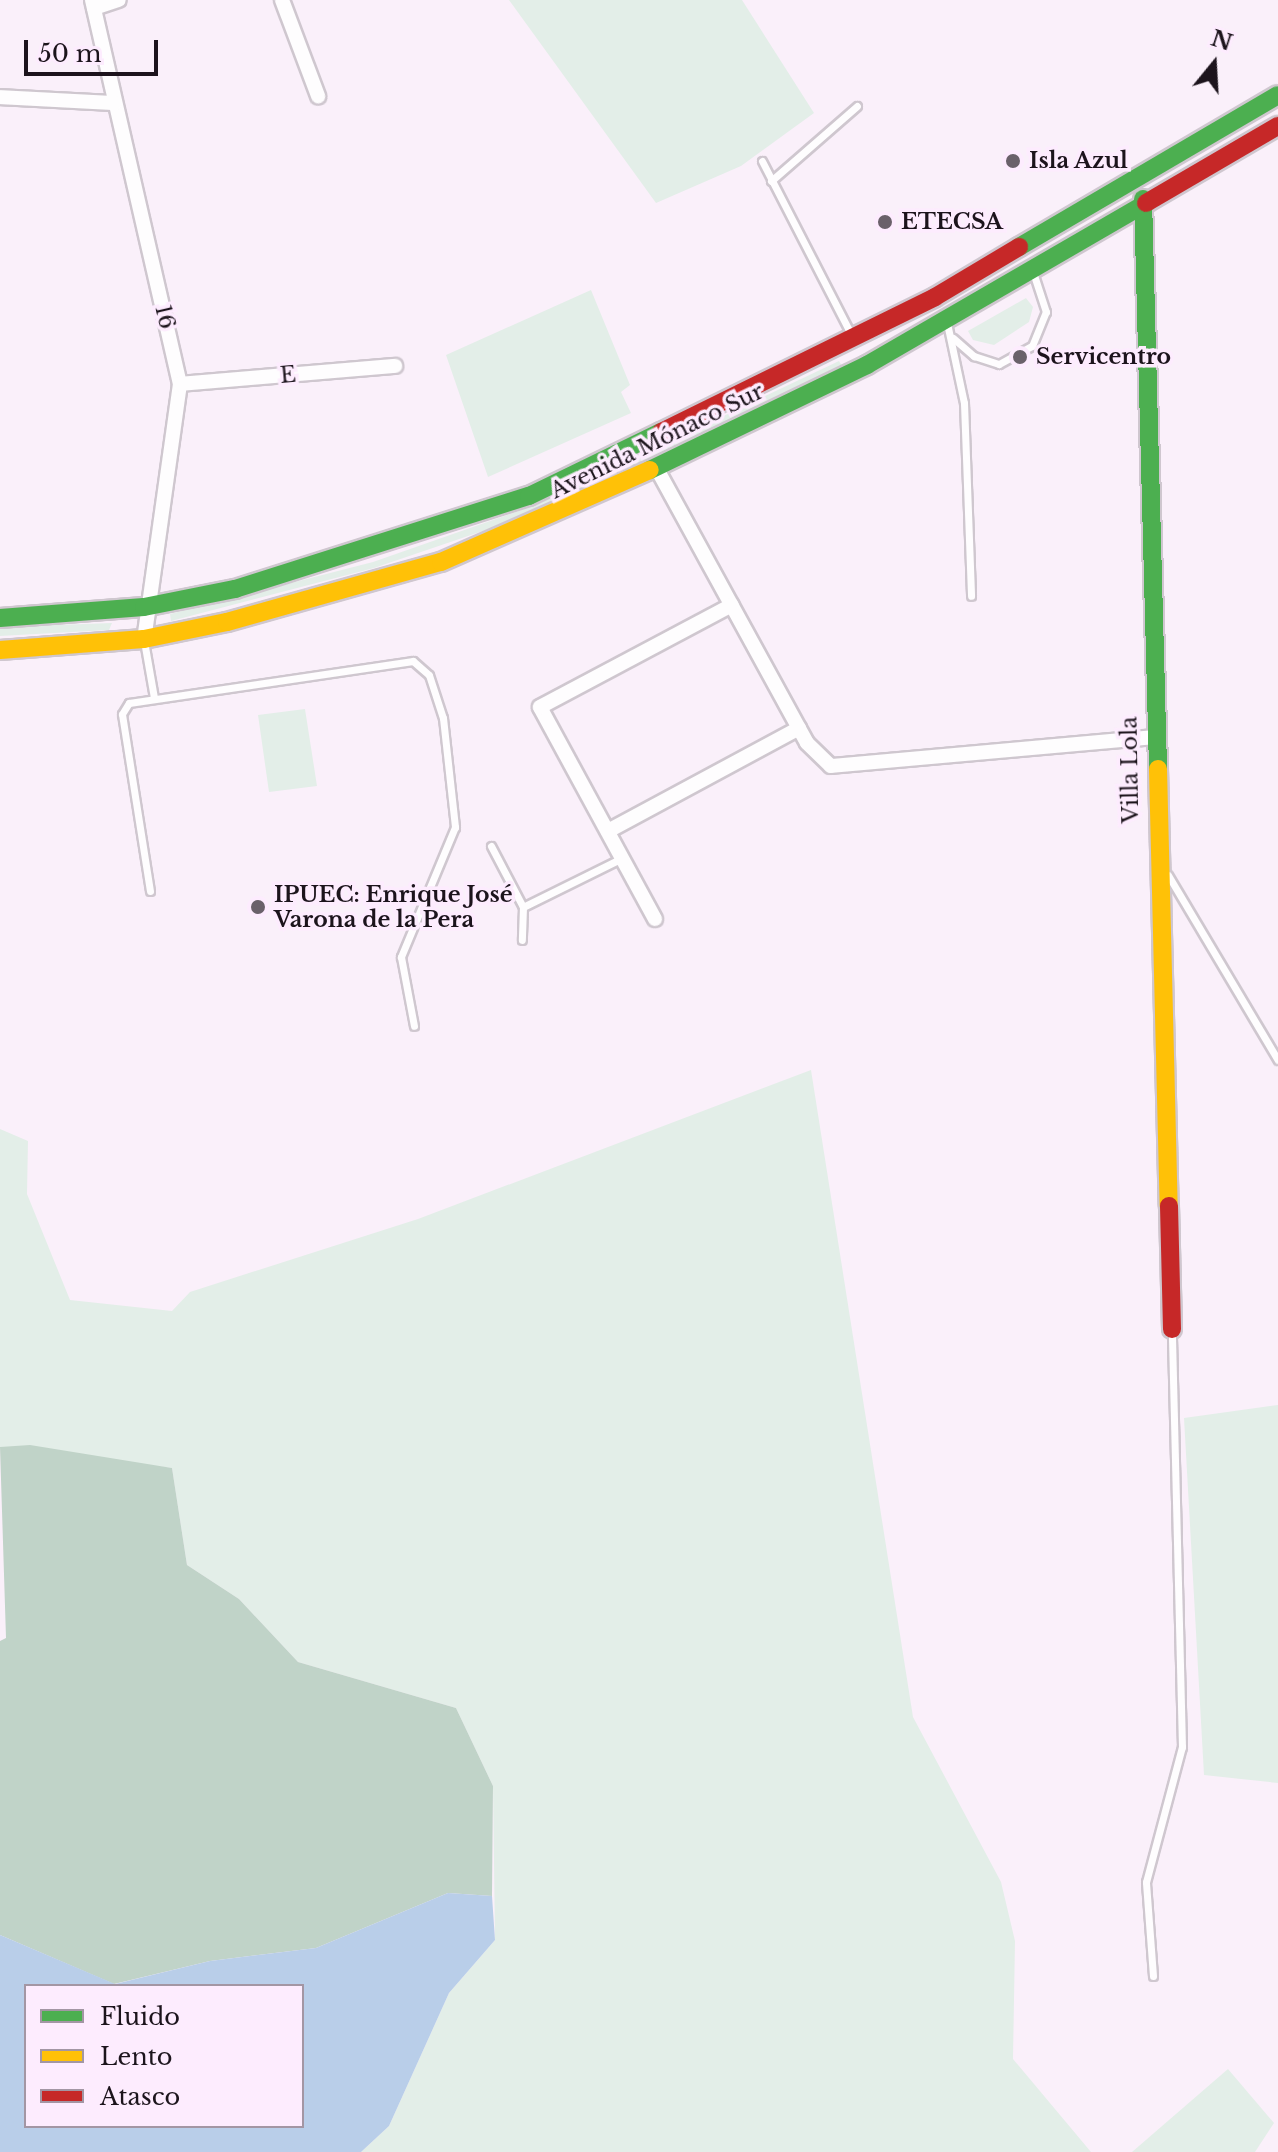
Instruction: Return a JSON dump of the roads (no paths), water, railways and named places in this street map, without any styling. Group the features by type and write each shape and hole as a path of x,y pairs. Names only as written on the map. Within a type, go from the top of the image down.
{"main road":[{"name":"Avenida Mónaco Sur","path":"0,618 144,607 366,553 529,496 854,340 935,297 1278,95"},
{"name":"Avenida Mónaco Sur","path":"0,650 144,639 441,562 657,469 949,328 1033,272 1143,210 1278,126"},
{"name":"Villa Lola","path":"1143,177 1156,852 1172,1329"},
{"path":"935,297 949,328"},
{"path":"854,340 867,365"}],"street":[{"path":"93,4 119,0"},
{"path":"282,0 318,96"},
{"name":"16","path":"93,4 180,384 144,607 144,639"},
{"path":"0,97 115,103"},
{"name":"E","path":"180,384 395,366"},
{"path":"657,469 799,728 819,757 841,769 1154,737"},
{"path":"655,919 540,707 732,605"},
{"path":"608,831 799,728"}],"lane":[{"path":"771,181 857,106"},
{"path":"762,161 854,340"},
{"path":"949,328 974,356 999,364 1032,346 1046,312 1033,272"},
{"path":"949,328 964,403 971,596"},
{"path":"144,639 154,698"},
{"path":"150,891 122,714 129,703 413,661 429,675 443,718 455,827 401,957 414,1026"},
{"path":"491,846 523,907 522,940"},
{"path":"1156,852 1245,1016 1278,1060"},
{"path":"523,907 622,858"},
{"path":"1153,1976 1146,1882 1182,1747 1172,1329"}],"water":[{"path":"448,1893 492,1896 495,1940 449,1993 389,2126 361,2152 0,2152 0,1935 115,1984 210,1961 316,1948"}],"place":[{"name":"Isla Azul","path":"1013,161"},
{"name":"ETECSA","path":"885,222"},
{"name":"Servicentro","path":"1020,357"},
{"name":"IPUEC: Enrique José Varona de la Pera","path":"258,907"}]}
